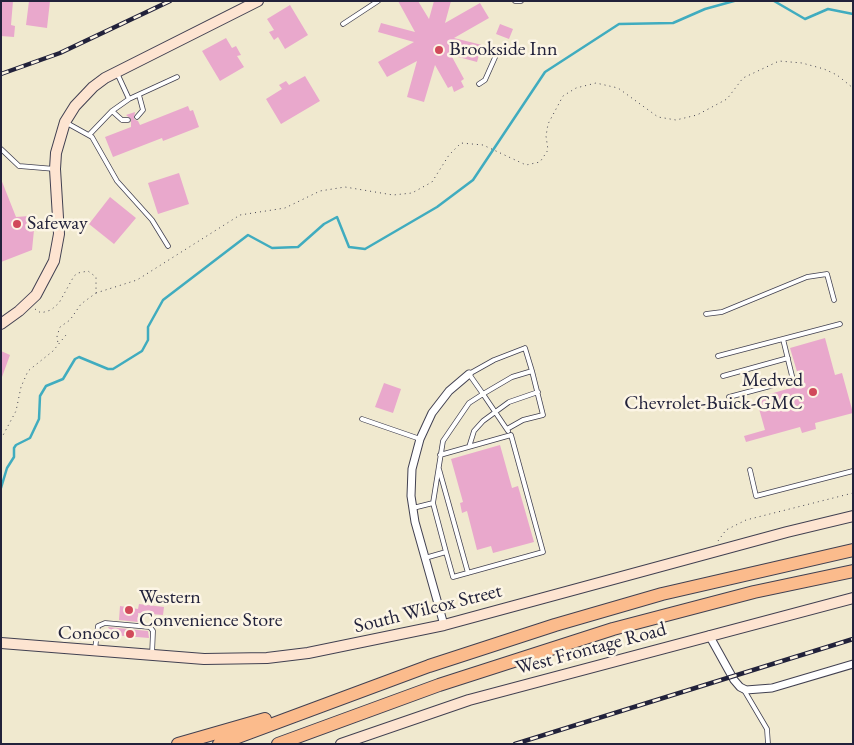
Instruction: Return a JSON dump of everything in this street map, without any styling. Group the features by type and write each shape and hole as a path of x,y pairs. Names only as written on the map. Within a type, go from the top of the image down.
{"highway":[{"path":"219,744 490,646 610,608 740,575 853,550"},
{"path":"278,744 406,696 515,659 613,629 754,592 853,571"},
{"path":"178,744 359,692"},
{"path":"287,744 406,696"}],"main road":[{"path":"1,324 28,303 49,274 58,245 60,222 55,169 56,153 65,122 83,96 117,72 258,1"},
{"name":"South Wilcox Street","path":"1,643 152,656 228,659 282,657 334,649 444,625 787,532 853,516"},
{"name":"West Frontage Road","path":"341,744 444,707 853,598"}],"street":[{"path":"444,625 413,508 412,469 420,439 427,423 443,398 469,374"},
{"path":"709,635 734,680 743,688 758,690 772,688 853,664"}],"lane":[{"path":"344,24 378,1"},
{"path":"514,1 521,1"},
{"path":"479,84 486,80 497,53 488,50"},
{"path":"117,72 129,99"},
{"path":"89,135 112,111 129,99 177,77"},
{"path":"136,117 143,110 139,95"},
{"path":"112,111 122,120 128,120"},
{"path":"65,122 89,135 97,144 117,181 152,220 168,246"},
{"path":"1,149 19,166 55,169"},
{"path":"706,314 722,312 746,303 807,276 827,274 834,300"},
{"path":"718,356 840,324"},
{"path":"729,397 793,380 783,339"},
{"path":"507,429 523,420 543,415 526,348 494,360 469,374 483,394 495,412 507,429 511,434 543,552 453,577 433,503 443,441 469,403 483,394 512,377 532,372"},
{"path":"723,376 788,358"},
{"path":"469,447 474,431 495,412 508,402 538,392"},
{"path":"362,419 420,439"},
{"path":"440,455 511,434"},
{"path":"438,467 468,573"},
{"path":"750,470 756,496 853,471"},
{"path":"413,508 433,503"},
{"path":"425,558 446,552"},
{"path":"94,651 98,626 105,623 114,623 150,627 153,631 152,656"},
{"path":"743,688 767,729 768,744"}],"path":[{"path":"58,344 57,336 60,328 70,320 81,304 96,293 137,280 240,215 285,208 320,191 345,187 393,195 412,193 432,182 449,155 461,143 488,148 526,165 540,162 548,150 546,136 548,124 563,96 576,88 596,83 618,88 658,118 676,120 697,115 727,99 742,78 778,61 802,63 824,69 837,75 853,88"},
{"path":"28,303 41,314 47,312 59,303 74,276 83,271 93,273 96,277 96,293"},
{"path":"1,439 16,411 24,377 35,364 48,355 66,334"},
{"path":"713,546 726,530 746,520 853,493"}],"building":[{"path":"1,1 13,1 11,25 15,26 14,37 1,36"},
{"path":"29,1 50,1 47,28 26,25"},
{"name":"Brookside Inn","path":"398,1 418,1 429,19 434,1 451,1 445,23 480,3 489,18 454,38 482,45 477,62 451,55 464,79 461,81 464,87 454,92 452,86 448,88 435,65 424,102 407,97 417,61 387,77 378,62 414,42 378,32 381,23 415,32"},
{"path":"290,5 308,35 285,49 278,37 274,40 269,32 274,30 267,19"},
{"path":"500,24 513,29 509,39 496,34"},
{"path":"226,38 232,48 236,46 241,55 237,56 244,67 220,81 202,51"},
{"path":"305,76 320,101 281,124 266,99 282,89 279,85 286,81 289,85"},
{"path":"188,106 190,111 193,110 199,127 163,141 162,138 113,157 105,137 131,127 131,119 126,115 135,112 134,119 140,125"},
{"path":"179,173 189,204 158,214 148,183"},
{"name":"Safeway","path":"1,179 16,217 29,216 34,230 32,250 1,262"},
{"path":"110,197 136,218 114,244 89,224"},
{"name":"Medved Chevrolet-Buick-GMC","path":"825,338 835,375 842,373 853,413 815,423 816,429 802,433 800,427 746,442 744,436 765,430 756,398 801,385 790,348"},
{"path":"1,351 10,355 2,377 1,377"},
{"path":"384,383 401,389 393,413 375,407"},
{"path":"500,445 512,488 518,486 534,542 493,553 491,546 477,550 467,511 462,513 460,503 463,502 451,459"},
{"path":"139,604 164,607 163,615 138,613 138,622 119,620 120,606 138,609"},
{"path":"108,627 148,631 149,638 112,635"}],"waterway":[{"path":"1,488 7,468 14,457 14,448 30,438 39,419 40,396 46,386 63,379 75,359 79,357 108,369 113,369 142,351 148,340 148,327 163,300 248,235 272,248 298,247 324,224 337,217 349,247 365,249 437,207 473,180 545,72 619,24 673,23 705,9 734,1"},
{"path":"774,1 805,19 828,9 853,14"}],"railway":[{"path":"1,74 60,53 170,1"},
{"path":"515,744 853,639"}],"place":[{"name":"Brookside Inn","path":"439,50"},
{"name":"Safeway","path":"17,224"},
{"name":"Medved Chevrolet-Buick-GMC","path":"813,392"},
{"name":"Western Convenience Store","path":"129,610"},
{"name":"Conoco","path":"130,634"}]}
